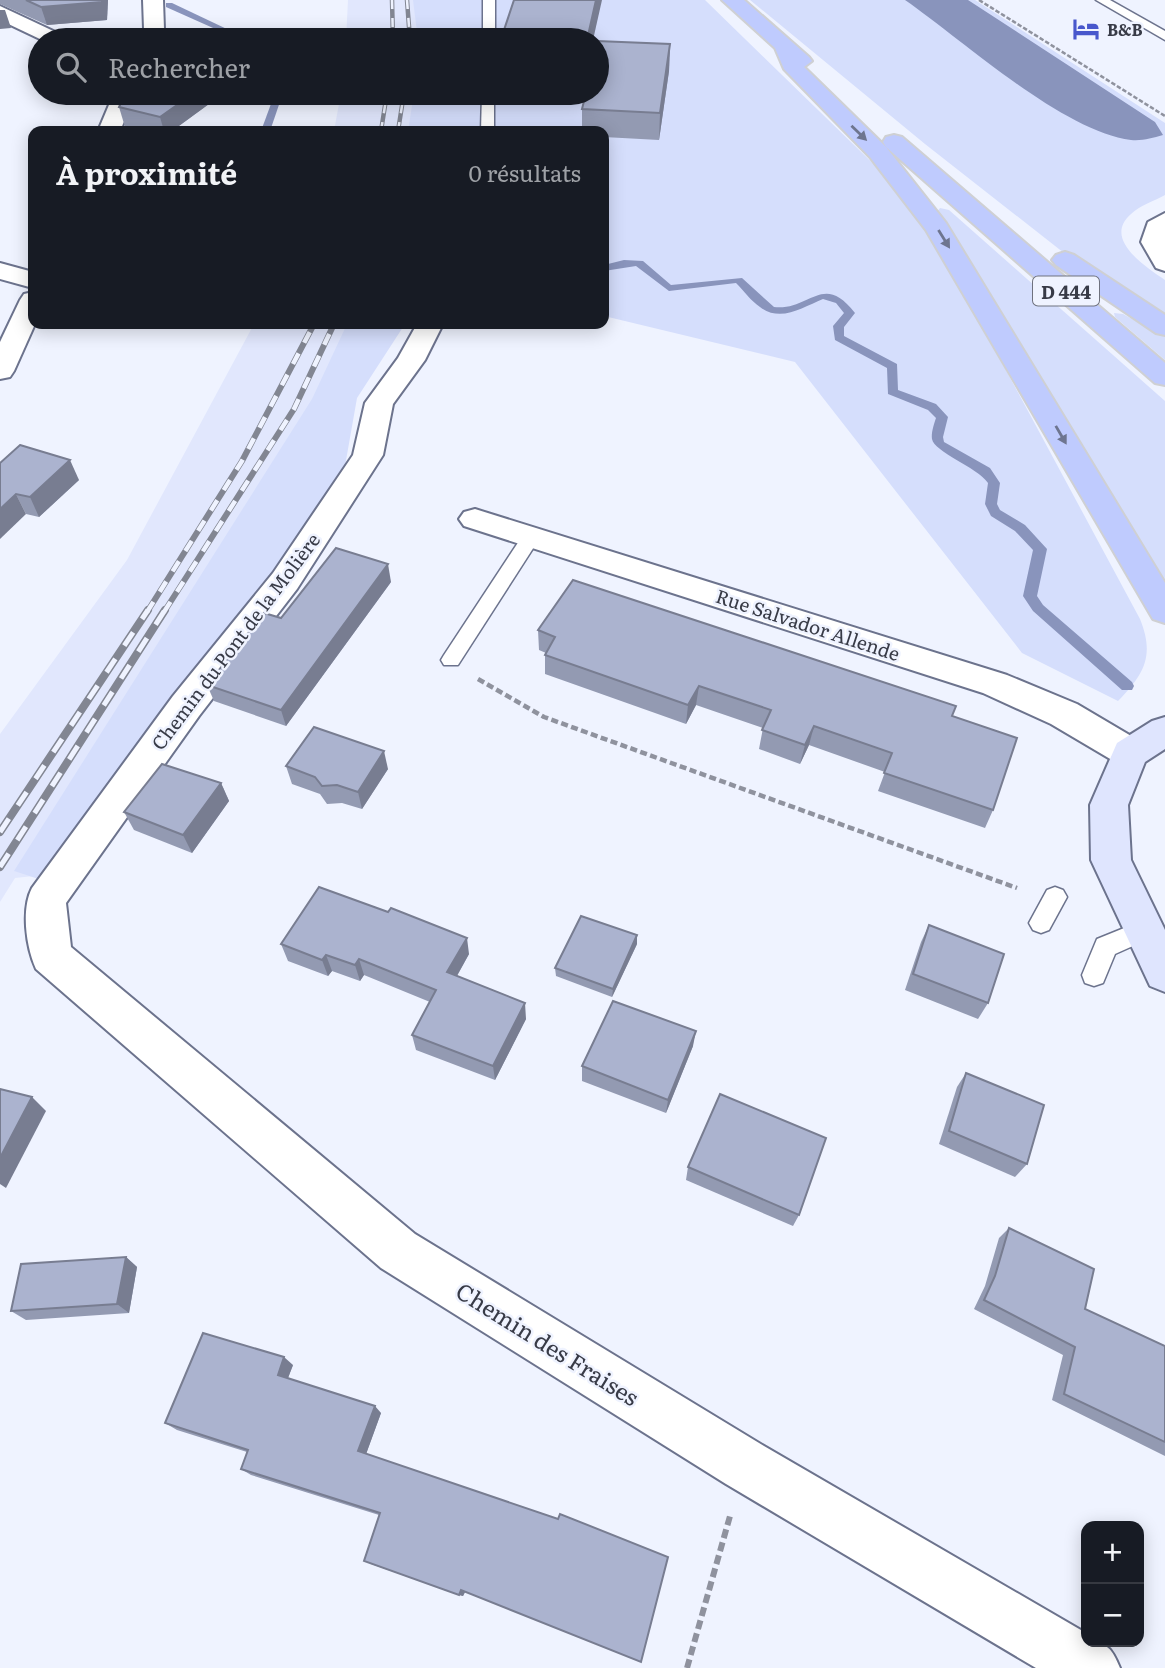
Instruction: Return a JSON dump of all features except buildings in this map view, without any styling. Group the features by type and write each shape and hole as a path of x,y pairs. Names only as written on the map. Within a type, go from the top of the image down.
{"main road":[{"name":"D 444","path":"732,0 1165,377"},
{"path":"784,45 791,65 878,152 937,228 1165,611"},
{"path":"856,108 949,169 1101,287 1165,327"}],"street":[{"path":"153,0 155,28"},
{"path":"0,12 33,28"},
{"path":"111,126 120,105"},
{"path":"1165,220 1157,227 1153,242 1165,263"},
{"path":"0,271 28,279"},
{"path":"0,371 28,311"},
{"name":"Chemin du Pont de la Molière","path":"51,956 46,900 186,706 292,570 368,455 379,403 411,360 427,329"},
{"name":"Rue Salvador Allende","path":"475,519 995,684 1064,714 1130,753"},
{"path":"1165,731 1130,753 1109,805 1111,860 1165,973"},
{"name":"Chemin des Fraises","path":"51,956 398,1251 745,1465 1091,1668"}],"lane":[{"path":"489,0 489,28"},
{"path":"1102,0 1165,36"},
{"path":"488,105 488,126"},
{"path":"451,660 532,536"},
{"path":"1041,923 1055,897"},
{"path":"1094,975 1106,947 1144,930"}],"path":[{"path":"979,0 1165,116"},
{"path":"451,660 501,695 544,717 1025,891 1055,897"},
{"path":"687,1668 745,1465"}],"shaded area":[{"path":"348,0 445,0 447,28 347,28"},
{"path":"413,0 705,0 889,179 913,211 979,320 1140,619 1147,644 1144,664 1135,682 1118,701 1022,653 795,362 609,317 609,126 486,126 484,105 609,105 609,28 416,28"},
{"path":"750,0 975,0 1165,123 1165,195 1131,214 1123,223 1121,233 1130,252 1165,280 1165,319 1101,282 925,144"},
{"path":"905,0 968,0 1155,122 1163,135 1131,140 1104,133 1075,120 1014,82"},
{"path":"339,105 445,105 441,126 335,126"},
{"path":"412,105 484,105 482,126 409,126"},
{"path":"940,208 949,210 1165,401 1165,582 937,212"},
{"path":"1114,313 1123,314 1165,337 1165,360 1115,317"},
{"path":"251,329 376,329 43,875 15,878 0,902 0,734 127,560"},
{"path":"345,329 402,329 357,398 345,466 283,566 51,883 14,871 312,399"}],"waterway":[{"path":"169,5 220,28"},
{"path":"267,126 275,105"},
{"path":"609,267 639,263 669,288 738,280 762,304 772,310 794,309 822,296 831,296 840,301 850,313 838,326 839,338 893,366 892,392 932,407 942,417 937,437 939,444 986,471 994,483 991,504 995,513 1020,528 1040,549 1030,596 1038,608 1127,686"}],"railway":[{"path":"392,0 393,28"},
{"path":"407,0 409,28"},
{"path":"382,126 385,105"},
{"path":"399,126 402,105"},
{"path":"147,612 242,461 311,329"},
{"path":"164,612 294,409 332,329"},
{"path":"0,832 148,610"},
{"path":"0,867 165,610"}],"place":[{"name":"B&B","path":"1086,29"}]}
